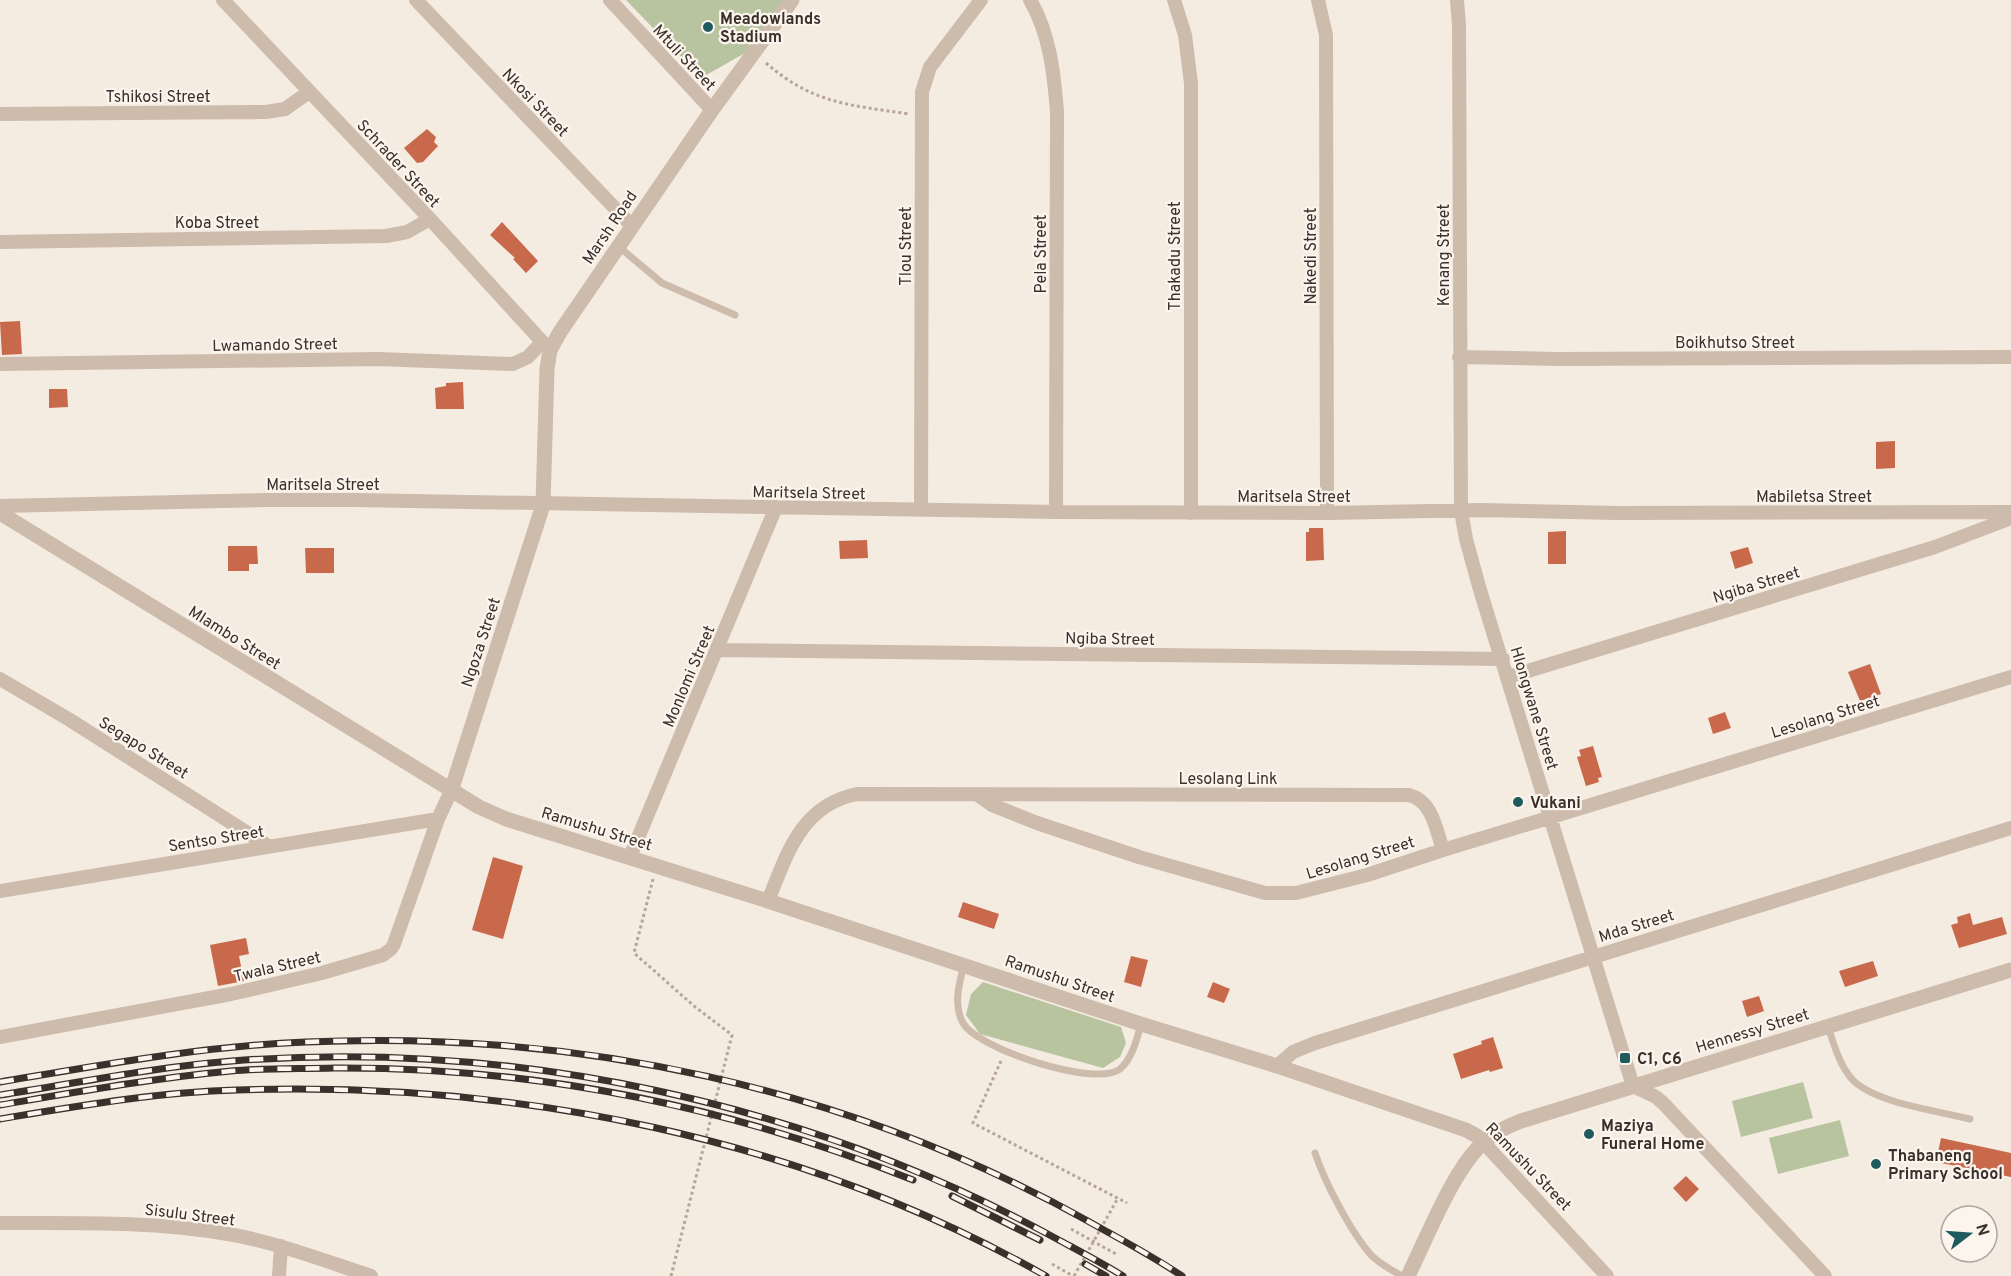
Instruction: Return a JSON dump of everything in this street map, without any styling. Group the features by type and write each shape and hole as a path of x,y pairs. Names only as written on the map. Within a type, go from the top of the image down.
{"street":[{"name":"Schrader Street","path":"223,0 430,219 546,346"},
{"name":"Nkosi Street","path":"416,0 632,226"},
{"name":"Mtuli Street","path":"610,0 712,110"},
{"name":"Marsh Road","path":"543,505 546,346 560,332 712,110 792,0"},
{"name":"Tlou Street","path":"921,510 922,92 930,67 981,0"},
{"name":"Pela Street","path":"1030,0 1048,47 1054,77 1057,112 1056,512"},
{"name":"Thakadu Street","path":"1174,0 1185,35 1191,83 1191,513"},
{"name":"Nakedi Street","path":"1318,0 1326,34 1327,513"},
{"name":"Kenang Street","path":"1457,0 1459,25 1461,511"},
{"name":"Tshikosi Street","path":"0,114 266,112 285,109 309,92"},
{"name":"Koba Street","path":"0,242 386,236 407,232 430,219"},
{"name":"Lwamando Street","path":"0,364 378,359 513,364 546,346"},
{"name":"Boikhutso Street","path":"1460,357 1557,359 2011,357"},
{"name":"Maritsela Street","path":"0,506 265,500 1056,512 1327,513 1482,510 1617,513"},
{"name":"Ngoza Street","path":"451,791 543,505"},
{"name":"Monlomi Street","path":"630,857 776,507"},
{"name":"Hlongwane Street","path":"1461,511 1472,559 1633,1086"},
{"name":"Mabiletsa Street","path":"1617,513 2011,512"},
{"name":"Mlambo Street","path":"0,513 451,791"},
{"name":"Ngiba Street","path":"1508,677 1935,547 2011,518"},
{"name":"Ngiba Street","path":"717,650 1503,659"},
{"name":"Lesolang Street","path":"768,901 781,868 803,826 814,814 834,800 857,794 978,795 992,805 1037,823 1139,857 1265,893 1296,893 1367,875 2011,676"},
{"name":"Segapo Street","path":"0,679 70,720 268,846"},
{"name":"Twala Street","path":"0,1037 231,994 378,958 388,952 394,944 438,819 451,791"},
{"name":"Ramushu Street","path":"451,791 506,819 768,901 1141,1024 1277,1066 1466,1130 1483,1142 1607,1276"},
{"name":"Lesolang Link","path":"978,795 1409,795 1416,797 1426,805 1443,850"},
{"name":"Sentso Street","path":"0,891 438,819"},
{"name":"Mda Street","path":"1277,1066 1293,1052 1315,1043 2011,828"},
{"name":"Hennessy Street","path":"1408,1276 1453,1184 1483,1142 1502,1129 1633,1086 2011,970"},
{"path":"1633,1086 1656,1097 1664,1104 1824,1276"},
{"name":"Sisulu Street","path":"0,1223 119,1223 178,1227 234,1235 281,1246 371,1276"},
{"path":"279,1276 281,1246"}],"lane":[{"path":"618,246 662,283 735,315"},
{"path":"964,965 958,993 958,1010 964,1024 972,1035 1005,1052 1080,1074 1097,1076 1110,1074 1119,1070 1126,1062 1135,1045 1141,1024"},
{"path":"1827,1026 1838,1056 1851,1079 1867,1091 1894,1101 1970,1119"},
{"path":"1315,1154 1326,1183 1362,1243 1383,1264 1402,1276"}],"path":[{"path":"753,52 778,74 820,98 921,116"},
{"path":"656,866 634,952 694,1006 732,1035 671,1276"},
{"path":"1005,1052 973,1123 1127,1203"},
{"path":"1052,1264 1073,1276 1118,1198"},
{"path":"1071,1229 1116,1254"}],"green space":[{"name":"Meadowlands Stadium","path":"626,0 784,0 745,53 701,78"},
{"path":"983,982 1121,1027 1126,1043 1120,1057 1103,1068 980,1034 966,1015 971,994"},
{"path":"1803,1082 1813,1118 1741,1137 1732,1101"},
{"path":"1840,1120 1849,1156 1778,1174 1769,1138"}],"building":[{"path":"427,129 436,137 434,142 438,146 423,162 417,163 404,148"},
{"path":"502,222 538,261 526,273 513,259 515,258 490,235"},
{"path":"20,321 22,354 2,355 0,322"},
{"path":"463,382 464,409 436,409 435,388 446,386 446,383"},
{"path":"49,389 67,389 68,407 49,408"},
{"path":"1895,441 1895,468 1876,469 1876,442"},
{"path":"1309,528 1323,528 1324,560 1306,561 1306,532 1309,532"},
{"path":"1566,531 1566,564 1548,564 1548,532"},
{"path":"867,540 868,558 840,559 839,541"},
{"path":"228,546 257,546 258,564 249,564 249,571 228,571"},
{"path":"1748,547 1753,563 1735,569 1730,552"},
{"path":"305,548 334,548 334,573 306,573"},
{"path":"1870,664 1881,694 1860,701 1848,672"},
{"path":"1725,712 1731,728 1713,734 1708,718"},
{"path":"1593,746 1602,777 1598,778 1599,782 1586,786 1577,757 1581,756 1579,750"},
{"path":"493,857 523,866 503,939 472,930"},
{"path":"963,902 999,914 994,929 958,917"},
{"path":"1970,913 1973,925 2002,917 2007,934 1959,948 1951,925 1958,923 1957,917"},
{"path":"246,938 249,954 239,956 244,981 218,986 210,945"},
{"path":"1131,956 1148,960 1141,987 1124,982"},
{"path":"1873,961 1878,976 1845,987 1839,971"},
{"path":"1213,982 1230,989 1224,1003 1207,997"},
{"path":"1759,996 1764,1011 1747,1017 1742,1001"},
{"path":"1493,1037 1503,1068 1461,1079 1453,1054 1482,1044 1481,1041"},
{"path":"1941,1138 2011,1153 2011,1177 1936,1162"},
{"path":"1686,1176 1699,1189 1686,1202 1673,1188"}],"railway":[{"path":"0,1082 191,1052 306,1042 408,1041 509,1046 609,1058 708,1077 806,1102 901,1134 995,1174 1086,1220 1182,1276"},
{"path":"0,1095 145,1071 232,1061 338,1057 445,1060 552,1072 657,1091 761,1117 863,1151 962,1191 1057,1239 1123,1276"},
{"path":"0,1105 144,1081 244,1070 408,1069 483,1075 556,1083 701,1112 773,1131 913,1180"},
{"path":"0,1119 148,1097 237,1090 342,1090 447,1096 551,1108 654,1128 756,1154 855,1187 952,1228 1046,1276"},
{"path":"952,1196 1040,1240"},
{"path":"1085,1264 1106,1276"}],"place":[{"name":"Meadowlands Stadium","path":"708,27"},
{"name":"Vukani","path":"1518,802"},
{"name":"C1, C6","path":"1625,1058"},
{"name":"Maziya Funeral Home","path":"1589,1134"},
{"name":"Thabaneng Primary School","path":"1876,1164"}]}
